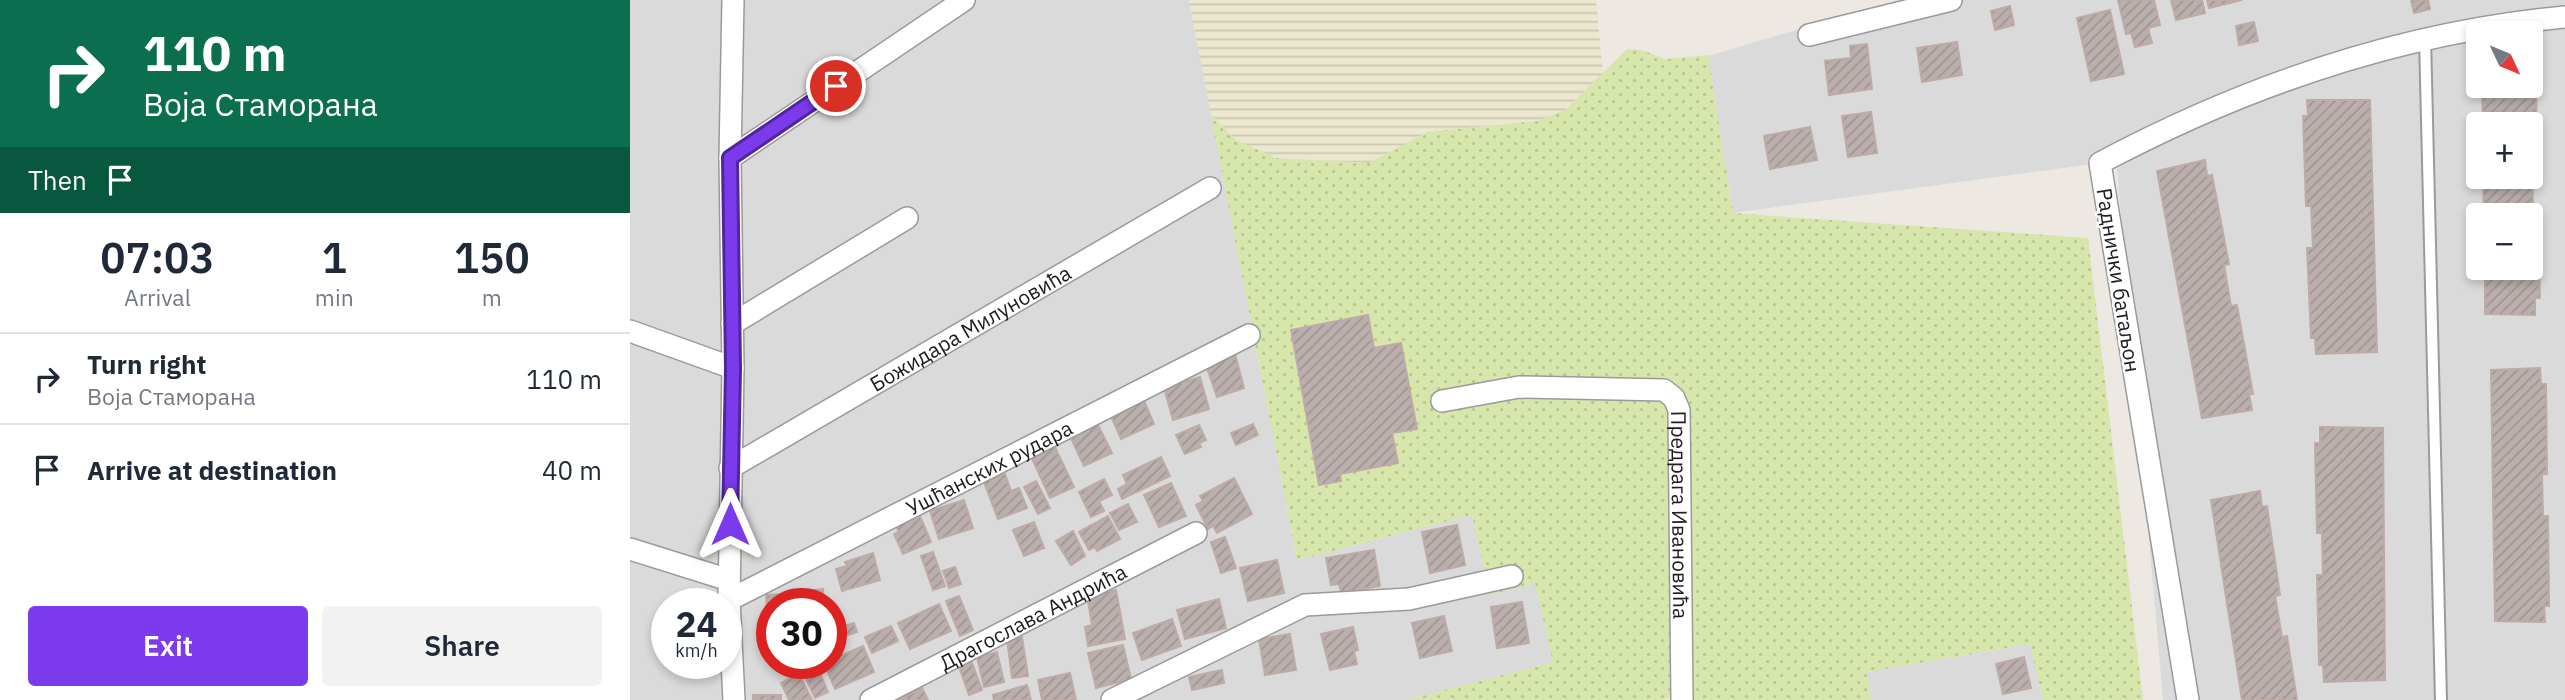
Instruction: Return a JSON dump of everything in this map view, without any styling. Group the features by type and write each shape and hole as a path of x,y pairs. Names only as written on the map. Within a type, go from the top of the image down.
{"street":[{"path":"730,158 964,0"},
{"path":"1809,35 1951,0"},
{"path":"729,588 733,368 730,158 734,1"},
{"name":"Раднички батаљон","path":"2188,700 2100,163 2175,123 2257,90 2425,37 2565,17"},
{"name":"Божидара Милуновића","path":"730,468 1210,188"},
{"path":"732,324 907,218"},
{"path":"630,331 733,368"},
{"name":"Ушћанских рудара","path":"733,588 1249,335"},
{"name":"Предрага Ивановића","path":"1442,401 1519,387 1664,390 1674,398 1679,410 1682,700"},
{"name":"Драгослава Андрића","path":"871,700 1196,533"},
{"path":"630,549 724,588"},
{"path":"1112,700 1306,605 1409,599 1513,576"},
{"path":"733,679 734,700"}],"lane":[{"path":"2425,37 2441,700"}],"shaded area":[{"path":"630,0 1189,0 1297,560 1472,515 1490,594 1535,582 1554,662 1407,700 630,700"},
{"path":"1189,0 1596,0 1603,73 1565,110 1537,121 1427,132 1369,163 1276,158 1236,140 1211,115"},
{"path":"1898,0 2565,0 2565,17 2537,21 2466,21 2466,31 2425,37 2100,163 1733,213 1708,56"},
{"path":"2565,27 2565,700 2163,700 2117,169 2136,154 2257,98 2397,54 2466,40 2466,98 2543,98 2543,30"},
{"path":"2031,644 2043,700 1871,700 1866,672"}],"green space":[{"path":"1627,49 1642,50 1665,59 1708,55 1733,213 2088,238 2143,700 2043,700 2030,644 1867,672 1871,700 1677,700 1676,696 1662,700 1407,700 1553,662 1535,583 1490,595 1472,515 1297,560 1211,115 1236,140 1276,158 1369,163 1427,132 1537,121 1565,110"}],"building":[{"path":"2118,0 2154,0 2160,25 2148,28 2152,43 2135,47 2131,33 2126,34"},
{"path":"2171,0 2202,0 2205,13 2176,20"},
{"path":"2207,0 2242,0 2209,8"},
{"path":"2411,0 2428,0 2430,9 2414,13"},
{"path":"2010,6 2014,25 1995,30 1991,11"},
{"path":"2110,10 2124,74 2091,81 2077,18"},
{"path":"2254,22 2258,41 2239,45 2236,26"},
{"path":"1957,42 1962,75 1922,82 1917,48"},
{"path":"1867,44 1872,89 1829,95 1825,61 1851,58 1850,46"},
{"path":"2482,98 2536,98 2536,112 2483,112"},
{"path":"2307,100 2370,100 2377,352 2316,354 2315,338 2311,338 2307,248 2313,248 2311,206 2306,206 2303,116 2308,116"},
{"path":"1871,112 1877,153 1848,157 1842,116"},
{"path":"1810,127 1817,160 1770,169 1764,136"},
{"path":"2205,160 2207,176 2212,175 2229,264 2224,265 2231,306 2237,305 2253,394 2249,394 2252,410 2202,418 2157,171"},
{"path":"2483,189 2533,189 2533,203 2484,203"},
{"path":"2485,280 2540,280 2540,298 2535,298 2535,315 2485,314"},
{"path":"1368,315 1374,348 1401,343 1417,429 1392,433 1398,463 1340,474 1341,481 1319,485 1291,330"},
{"path":"1234,350 1244,388 1217,397 1207,368 1214,366 1212,358"},
{"path":"2540,368 2541,384 2546,384 2547,474 2542,474 2543,516 2548,516 2549,606 2544,606 2545,622 2495,621 2491,370"},
{"path":"1200,377 1209,409 1173,420 1164,388"},
{"path":"1142,396 1154,424 1121,439 1110,414"},
{"path":"1097,423 1112,453 1084,466 1070,436"},
{"path":"1253,424 1258,435 1236,445 1231,433"},
{"path":"1199,425 1206,440 1199,443 1201,447 1185,454 1176,435"},
{"path":"2320,427 2383,428 2385,680 2324,682 2323,665 2319,665 2317,575 2323,575 2322,533 2317,533 2315,443 2320,443"},
{"path":"1053,443 1074,487 1050,498 1030,454"},
{"path":"1161,457 1170,476 1122,499 1118,489 1127,484 1123,475"},
{"path":"1005,474 1011,491 1019,488 1027,508 998,519 984,482"},
{"path":"1234,478 1252,514 1217,533 1213,526 1208,529 1196,505 1203,501 1200,496"},
{"path":"1104,479 1112,495 1099,501 1104,511 1091,517 1079,492"},
{"path":"1036,481 1050,508 1038,514 1024,487"},
{"path":"1171,483 1186,516 1159,527 1144,495"},
{"path":"2260,491 2262,507 2267,506 2280,595 2275,596 2282,637 2287,636 2297,700 2242,700 2211,500"},
{"path":"964,500 973,528 939,539 930,511"},
{"path":"1128,504 1137,522 1119,530 1110,513"},
{"path":"919,514 931,542 903,554 894,534 899,532 895,524"},
{"path":"1108,516 1120,539 1097,551 1095,547 1089,550 1079,532"},
{"path":"1034,522 1044,548 1024,556 1013,530"},
{"path":"1457,525 1465,565 1430,573 1422,532"},
{"path":"1073,531 1085,556 1071,565 1056,541"},
{"path":"1225,537 1236,568 1221,573 1211,542"},
{"path":"1374,550 1380,586 1341,593 1339,584 1331,585 1326,558"},
{"path":"933,552 945,586 933,590 921,556"},
{"path":"873,553 880,580 847,590 841,588 836,569 847,566 845,562"},
{"path":"1277,560 1284,593 1248,601 1240,568"},
{"path":"955,567 961,584 949,588 943,571"},
{"path":"1116,590 1125,639 1088,646 1085,627 1092,625 1087,595"},
{"path":"959,596 973,630 960,636 946,601"},
{"path":"1219,599 1226,628 1185,639 1177,610"},
{"path":"1522,602 1529,643 1497,648 1491,607"},
{"path":"939,604 951,631 910,649 898,623"},
{"path":"1444,616 1452,651 1420,658 1412,623"},
{"path":"1172,619 1181,646 1142,660 1133,633"},
{"path":"854,623 857,632 847,635 847,625"},
{"path":"891,626 898,641 872,653 865,637"},
{"path":"1353,627 1358,650 1354,651 1357,664 1330,670 1321,634"},
{"path":"1290,634 1296,670 1265,675 1259,639"},
{"path":"1022,637 1028,676 1012,678 1007,639"},
{"path":"1123,645 1131,679 1096,688 1088,653"},
{"path":"863,646 874,672 835,689 831,679 847,679 847,653"},
{"path":"997,652 1004,682 984,687 977,657"},
{"path":"2024,657 2031,688 2003,694 1996,664"},
{"path":"971,660 982,690 969,695 958,664"},
{"path":"1222,670 1224,683 1192,690 1189,677"},
{"path":"1070,673 1076,700 1042,700 1038,680"},
{"path":"789,679 802,679 812,700 789,700 781,683"},
{"path":"806,679 822,679 828,692 815,698"},
{"path":"1027,685 1031,700 994,700 993,695"},
{"path":"922,688 928,700 898,700"},
{"path":"753,695 781,695 781,700 753,700"}],"route":[{"path":"730,524 733,368 730,158 836,86"}]}
